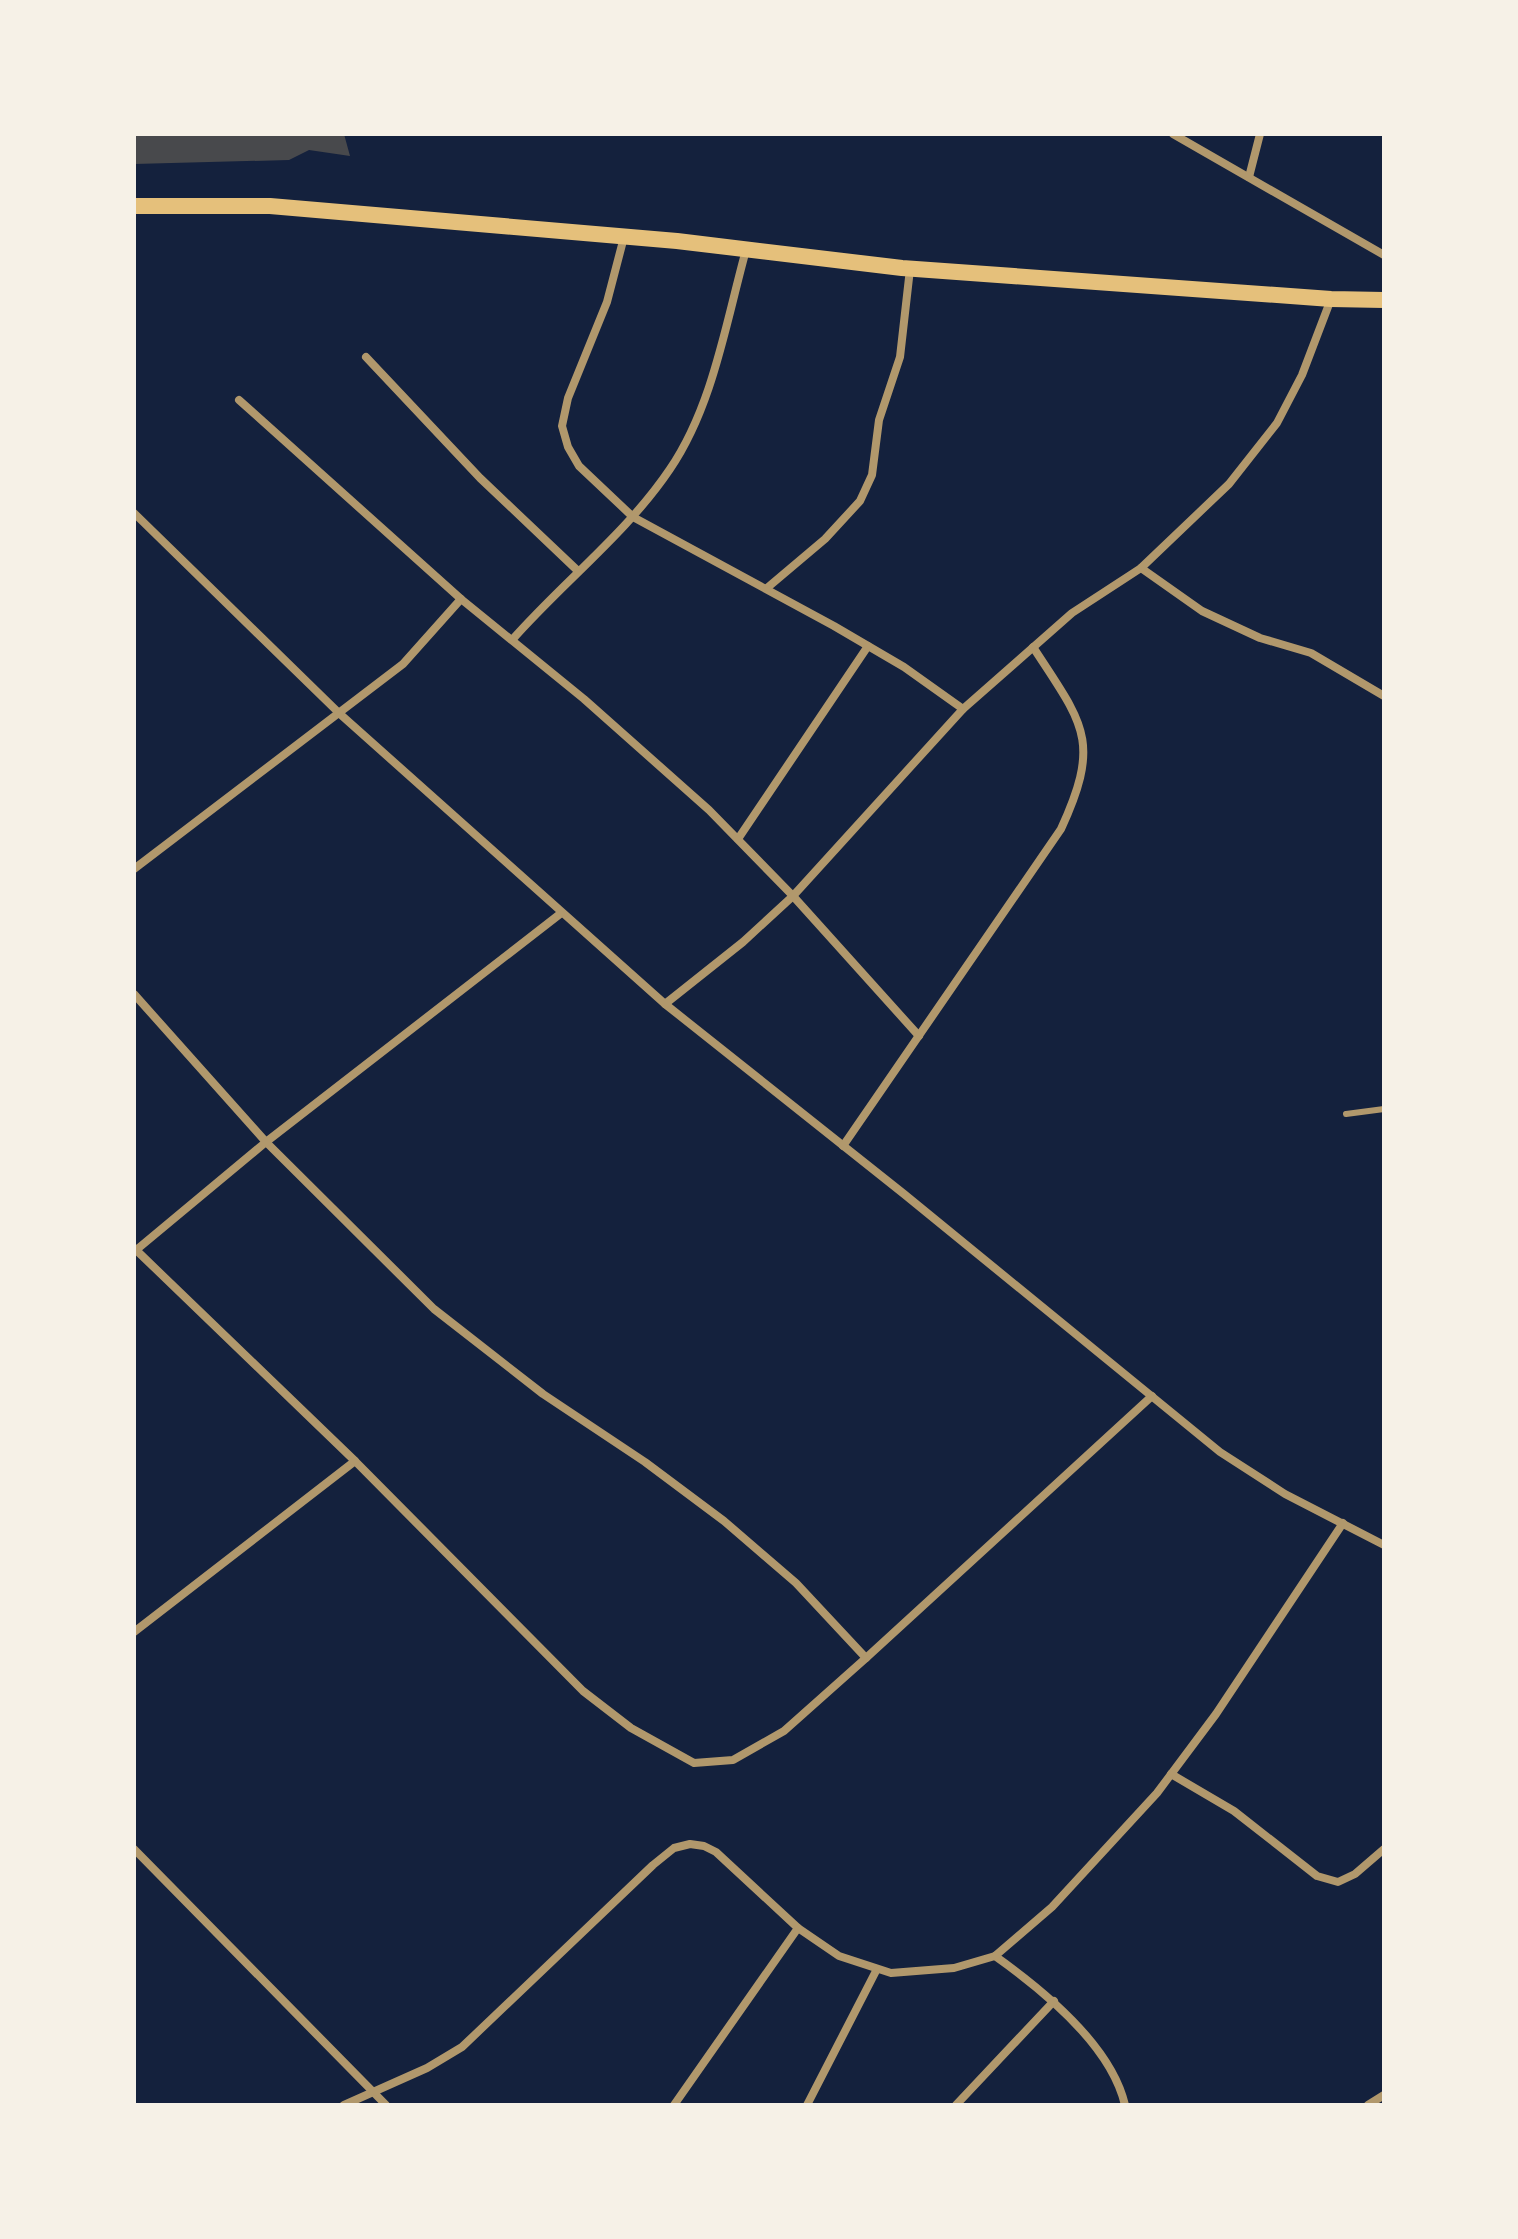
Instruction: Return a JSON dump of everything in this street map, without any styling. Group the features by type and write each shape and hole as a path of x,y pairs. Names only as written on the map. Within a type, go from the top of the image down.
{"main road":[{"path":"134,206 270,206 624,237 910,268 1331,299 1384,300"}],"street":[{"path":"1173,134 1384,255"},
{"path":"1249,177 1260,134"},
{"path":"624,237 607,302 568,398 562,426 568,447 579,466 633,517 868,646 963,709"},
{"path":"512,640 633,517 672,467 705,397 746,250"},
{"path":"767,588 825,539 860,501 872,475 879,420 900,357 910,268"},
{"path":"665,1004 743,942 793,896 963,709 1072,613 1141,568 1229,484 1277,423 1302,375 1331,299"},
{"path":"366,357 480,478 578,571"},
{"path":"239,400 461,599 618,729 738,839 919,1036"},
{"path":"134,513 340,714 560,914 665,1004 1220,1452 1285,1494 1384,1545"},
{"path":"1141,568 1202,611 1260,638 1311,653 1384,696"},
{"path":"134,869 403,664 461,599"},
{"path":"738,839 868,646"},
{"path":"843,1146 1061,829 1080,787 1085,748 1076,714 1033,647"},
{"path":"560,914 266,1142 135,1250 355,1461 583,1691 631,1728 694,1763 733,1760 784,1731 1152,1396"},
{"path":"134,994 266,1142 434,1309 543,1394 645,1462 724,1521 796,1583 866,1658"},
{"path":"134,1632 355,1461"},
{"path":"344,2105 427,2068 462,2047 674,1848 690,1844 716,1852 798,1928 839,1956 891,1973 954,1968 995,1956 1052,1907 1106,1852 1171,1774 1216,1714 1343,1523"},
{"path":"1171,1774 1234,1811 1317,1876 1338,1882 1355,1874 1384,1849"},
{"path":"134,1849 386,2105"},
{"path":"674,2105 798,1928"},
{"path":"995,1956 1054,2001 1085,2035 1122,2091 1125,2105"},
{"path":"807,2105 877,1969"},
{"path":"956,2105 1054,2001"},
{"path":"1368,2105 1384,2095"}],"lane":[{"path":"1346,1114 1384,1109"}],"building":[{"path":"134,134 344,134 350,156 309,150 289,160 134,164"}]}
